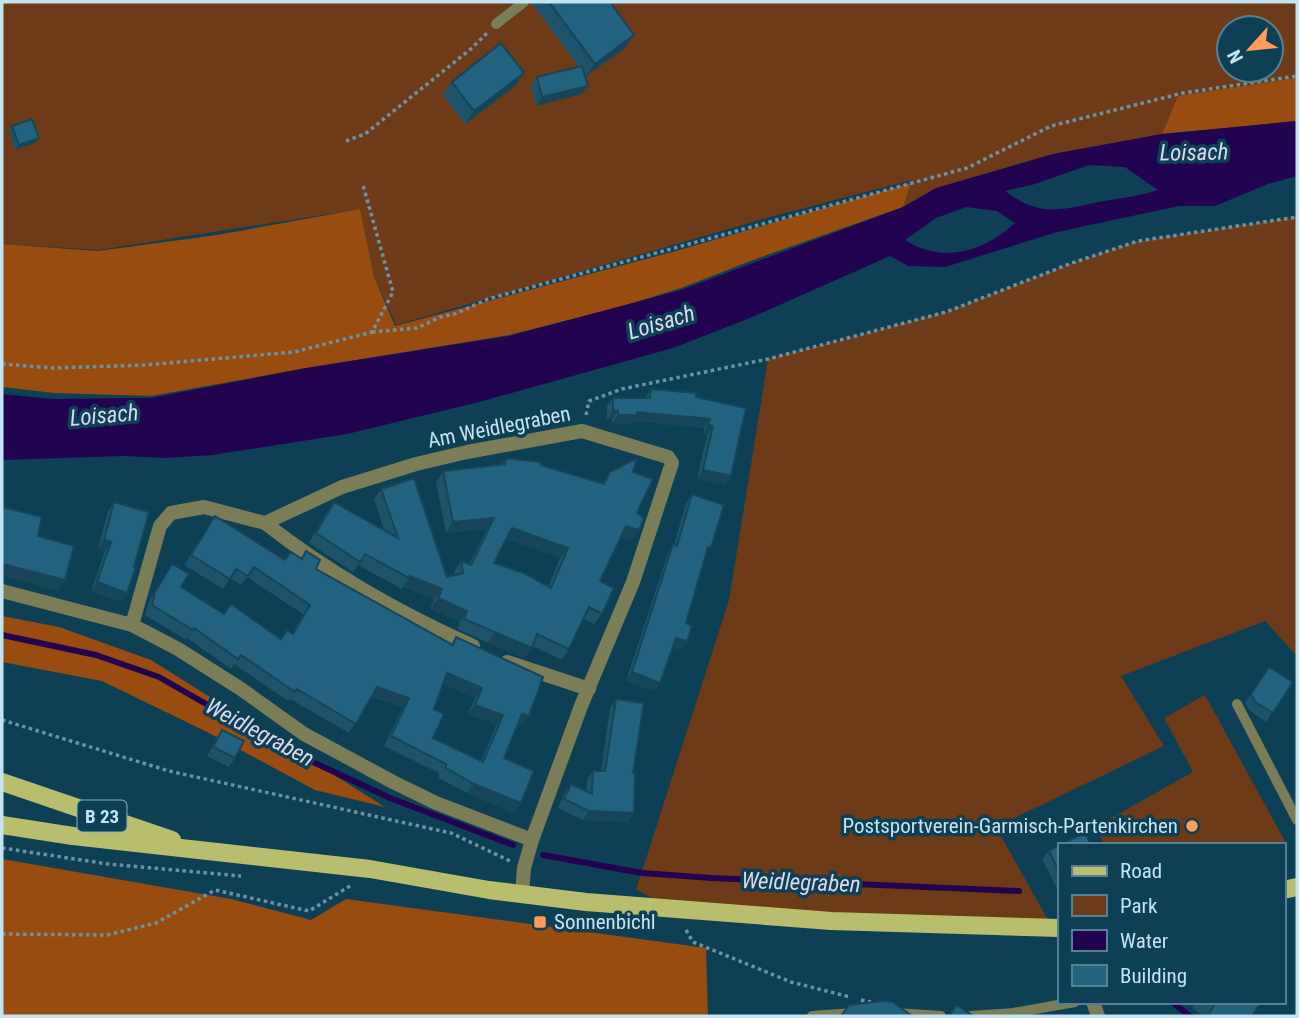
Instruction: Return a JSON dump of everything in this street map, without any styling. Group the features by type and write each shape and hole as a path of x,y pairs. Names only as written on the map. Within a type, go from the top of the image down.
{"main road":[{"name":"B 23","path":"2,782 201,850"},
{"name":"B 23","path":"2,825 72,836 370,869 522,894 675,909 1057,932"}],"street":[{"name":"Am Weidlegraben","path":"265,523 342,487 416,464 582,431 668,457 672,463 633,582 532,840 524,868 522,894"},
{"path":"132,625 160,526 171,513 204,507 265,523 312,558 424,624 519,667 589,689"},
{"path":"2,591 132,625 178,649 304,734 393,782 436,803 532,840"}],"lane":[{"path":"496,24 524,2"},
{"path":"1237,704 1297,820"},
{"path":"971,1016 1013,1013 1064,1004"},
{"path":"812,1016 859,1012"},
{"path":"885,1012 941,1016"}],"path":[{"path":"346,141 365,134 472,48 496,24"},
{"path":"2,364 53,368 294,352 372,332 417,328 488,299 967,168 1051,126 1183,93 1297,76"},
{"path":"363,185 393,292 372,332"},
{"path":"582,431 589,401 622,389 768,359 946,312 1072,262 1138,241 1297,217"},
{"path":"2,720 169,771 451,833 524,868"},
{"path":"2,934 107,935 156,923 215,890 309,911 356,882 370,869"},
{"path":"675,909 693,942 790,982 871,1002"}],"green space":[{"path":"2,2 1297,2 1297,78 1285,80 1285,14 1215,14 1215,84 1257,84 1178,96 1162,134 1053,154 937,188 903,207 912,180 770,217 396,325 374,277 360,209 99,250 4,244"},
{"path":"1297,217 1297,656 1265,621 1121,676 1164,746 996,827 1053,929 675,909 636,890 729,600 768,359 946,312 1072,263 1138,241"},
{"path":"1205,695 1286,843 1104,843 1095,827 1193,772 1164,718"}],"shaded area":[{"path":"1297,78 1297,121 1162,134 1178,96 1257,84 1285,84 1285,80"},
{"path":"911,183 903,207 681,288 620,307 509,335 151,396 54,393 2,387 2,244 98,251 217,235 360,209 374,277 395,326 676,251"},
{"path":"2,616 59,627 151,660 385,807 315,790 207,732 102,681 2,662"},
{"path":"2,859 231,899 311,920 346,899 706,948 708,1016 2,1016"}],"water":[{"name":"Loisach","path":"1297,121 1297,176 1268,184 1215,206 1179,206 1057,232 945,267 908,266 890,256 750,318 673,348 479,402 347,434 212,455 2,460 2,394 53,399 151,398 306,368 509,336 681,290 903,207 936,188 1053,154 1162,134","holes":["1089,165 1125,167 1158,190 1053,210 1030,205 1005,191 1035,184","966,207 997,211 1015,223 990,241 962,251 933,252 905,240 936,218"]}],"building":[{"path":"549,2 610,2 634,35 595,64"},
{"path":"501,43 524,73 474,111 452,82"},
{"path":"582,66 588,86 542,97 537,77"},
{"path":"32,119 39,138 19,145 12,126"},
{"path":"651,389 696,393 696,397 746,408 731,476 703,470 713,426 708,425 710,419 637,412 637,415 618,415 618,411 613,410 613,398 650,398"},
{"path":"506,458 541,462 541,465 604,484 610,472 637,458 633,472 653,479 637,513 644,518 639,530 626,526 600,581 614,588 602,614 589,607 569,649 537,634 532,648 464,619 467,611 438,598 442,589 410,576 409,578 365,554 360,562 316,533 334,502 398,538 381,489 414,478 447,577 463,573 461,561 471,565 494,518 453,522 443,471 505,464","holes":["512,528 568,548 551,588 524,573 494,563"]},
{"path":"692,494 724,505 711,548 708,547 686,623 692,626 687,641 676,638 660,683 632,672 673,544 677,546"},
{"path":"114,502 149,512 127,593 97,582 111,542 104,540"},
{"path":"3,507 42,517 38,536 74,546 65,580 2,564"},
{"path":"215,516 285,560 291,552 302,559 306,551 320,560 316,569 453,645 456,637 543,677 529,716 522,714 504,758 534,771 521,803 474,784 446,768 446,764 391,736 409,698 377,687 356,724 297,689 295,692 241,655 238,659 194,628 193,630 152,605 155,592 172,564 189,574 181,587 224,614 231,604 281,639 287,630 293,634 310,605 254,567 248,576 236,569 230,579 191,555","holes":["447,673 482,688 475,705 503,715 483,762 433,738 444,714 434,709"]},
{"path":"1269,667 1293,682 1273,713 1255,702 1251,694"},
{"path":"616,699 644,703 633,773 634,813 589,811 564,799 571,784 592,794 593,771 605,771"},
{"path":"222,730 244,741 235,758 213,747"},
{"path":"1085,832 1090,843 1064,843"},
{"path":"1058,846 1058,870 1049,851"},
{"path":"893,1002 912,1016 841,1016 849,1005"},
{"path":"1260,1004 1252,1016 1208,1016 1214,1005"},
{"path":"957,1005 973,1016 949,1016"}],"waterway":[{"name":"Weidlegraben","path":"2,635 96,655 159,677 281,747 390,798 513,845"},
{"name":"Weidlegraben","path":"543,855 642,873 1019,891"},
{"name":"Weidlegraben","path":"1175,1004 1190,1016"}],"place":[{"name":"Postsportverein-Garmisch-Partenkirchen","path":"1192,826"},
{"name":"Sonnenbichl","path":"540,922"}]}
